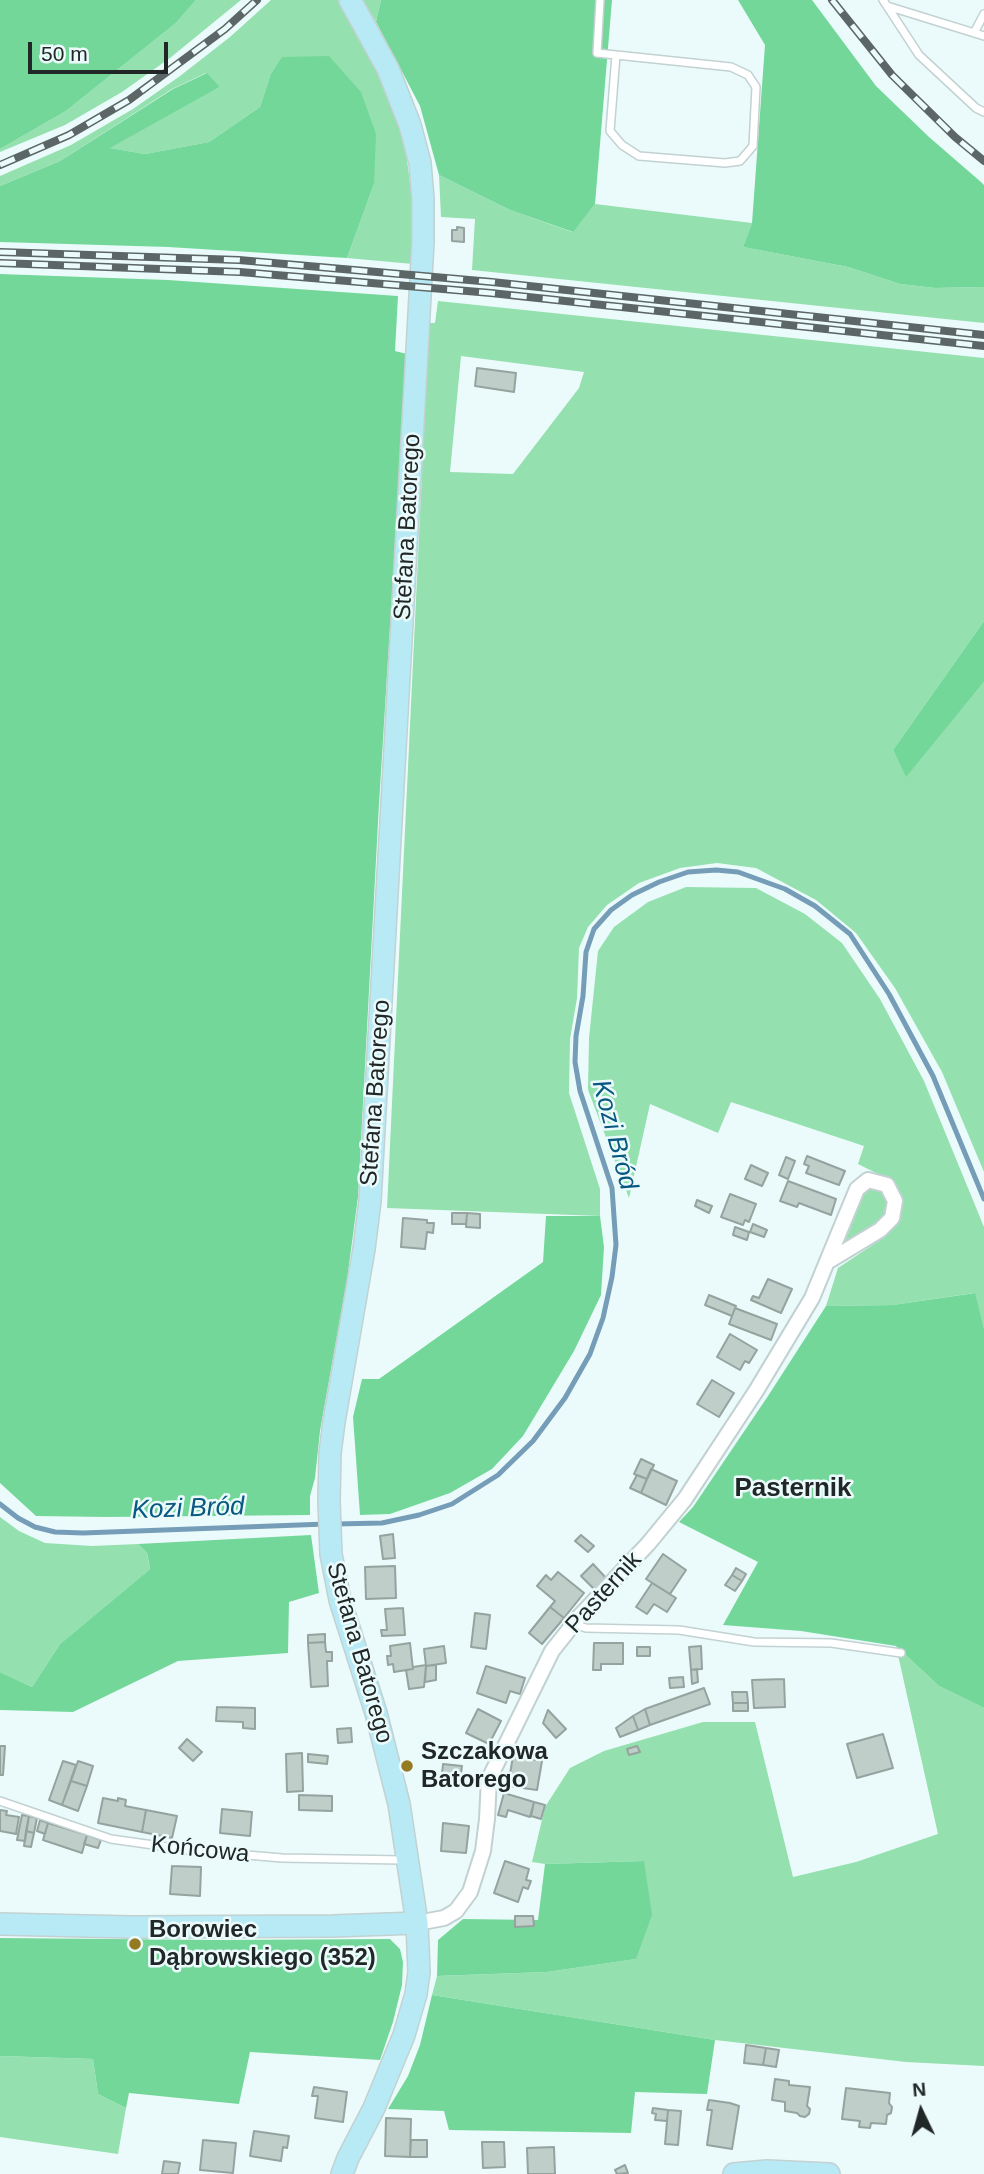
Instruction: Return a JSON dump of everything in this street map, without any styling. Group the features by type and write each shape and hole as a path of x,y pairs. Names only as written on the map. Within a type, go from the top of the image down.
{"street":[{"name":"Stefana Batorego","path":"342,2174 383,2086 410,2017 419,1972 416,1923 399,1804 388,1755 340,1600 331,1554 328,1501 333,1432 363,1249 373,1161 423,232 420,163 410,125 388,69 350,0"},
{"name":"Pasternik","path":"416,1923 444,1918 456,1911 470,1892 483,1851 489,1779 552,1651 606,1586 648,1544 685,1499 813,1298 827,1262 857,1189 868,1180 887,1185 895,1201 892,1218 880,1230 827,1262"},
{"path":"0,1924 169,1927 416,1923"},
{"path":"734,2174 767,2171 829,2174"}],"lane":[{"path":"600,0 597,53 731,66 748,75 756,87 752,146 740,161 725,163 639,156 621,145 610,131 616,55"},
{"path":"885,3 984,36"},
{"path":"885,3 919,55 976,108 984,112"},
{"path":"974,33 984,14"},
{"path":"573,1624 586,1628 679,1630 754,1643 831,1643 901,1653"},
{"name":"Końcowa","path":"0,1801 111,1839 189,1850 282,1858 407,1860"}],"green space":[{"path":"0,0 196,0 176,23 66,111 0,149"},
{"path":"196,0 241,0 170,58 122,92 65,125 0,152 0,149 66,111 176,23"},
{"path":"271,0 339,0 381,78 406,152 411,191 413,264 347,258 374,184 270,76 260,107 209,142 145,154 109,148 220,87 206,73 172,89 60,161 0,186 0,176 71,145 133,109 230,37"},
{"path":"363,0 381,0 376,22"},
{"path":"381,0 612,0 595,204 573,232 510,210 439,175 420,106 376,22"},
{"path":"738,0 812,0 876,86 984,185 984,287 935,288 900,284 848,267 743,247 752,223 765,45"},
{"path":"329,56 361,92 376,134 374,184 347,258 168,247 0,242 0,186 60,161 173,89 207,73 220,87 110,148 145,154 209,142 260,107 270,76 282,57"},
{"path":"439,175 510,210 572,232 595,204 752,223 743,247 848,267 900,284 935,288 984,287 984,323 472,270 475,219 441,217"},
{"path":"0,274 168,280 398,296 395,351 407,354 358,1197 347,1280 310,1496 310,1515 36,1516 0,1483"},
{"path":"438,301 984,358 984,621 893,750 906,776 984,682 984,1172 942,1072 895,988 856,933 816,900 756,868 717,863 680,868 639,883 607,905 588,927 579,948 577,998 570,1039 569,1093 600,1189 600,1216 387,1208 427,323 435,323","holes":["461,356 584,372 579,388 513,474 450,472"]},
{"path":"984,621 984,682 906,777 893,750"},
{"path":"686,887 756,888 805,914 842,943 880,999 924,1081 984,1227 984,1329 974,1293 893,1305 826,1306 838,1268 883,1238 898,1220 901,1199 892,1181 858,1164 864,1146 731,1102 718,1133 650,1104 629,1198 588,1090 589,1038 598,951 614,927 648,902"},
{"path":"879,1188 885,1193 889,1203 883,1220 844,1244 864,1194 869,1189"},
{"path":"546,1216 600,1216 604,1247 601,1295 574,1351 523,1436 492,1469 450,1493 390,1514 360,1515 353,1417 362,1379 379,1379 543,1262"},
{"path":"975,1293 984,1329 984,1708 939,1686 896,1646 801,1631 723,1625 758,1562 679,1522 693,1507 826,1306 893,1305"},
{"path":"0,1517 19,1531 45,1543 92,1546 138,1544 147,1553 150,1569 60,1644 32,1687 0,1672"},
{"path":"311,1535 319,1593 289,1602 288,1653 178,1661 73,1712 0,1710 0,1672 32,1687 60,1644 150,1569 147,1553 138,1544"},
{"path":"896,1646 939,1686 984,1708 984,2066 906,2062 715,2040 432,1995 437,1976 547,1972 636,1959 644,1861 545,1864 532,1862 545,1807 570,1768 604,1751 703,1722 755,1722 793,1877 856,1862 938,1834"},
{"path":"644,1861 652,1915 636,1959 547,1972 437,1976 438,1940 463,1919 538,1920 545,1864"},
{"path":"0,1938 390,1939 400,1949 403,1962 402,1985 380,2060 250,2052 239,2104 129,2093 126,2108 98,2094 93,2059 0,2056"},
{"path":"432,1995 715,2040 707,2094 635,2092 631,2133 449,2130 444,2111 388,2109 408,2076 420,2045"},
{"path":"0,2056 93,2059 98,2094 126,2108 118,2154 0,2137"}],"building":[{"path":"457,227 464,228 464,242 452,241 452,230 457,230"},
{"path":"477,368 516,373 514,392 475,386"},
{"path":"807,1156 845,1171 839,1185 806,1173 809,1166 804,1164"},
{"path":"786,1157 795,1161 788,1179 779,1175"},
{"path":"751,1165 768,1173 762,1186 745,1179"},
{"path":"788,1181 836,1199 831,1215 799,1203 797,1207 780,1201"},
{"path":"730,1194 756,1204 749,1222 745,1220 743,1225 721,1217"},
{"path":"697,1200 712,1206 709,1213 695,1206"},
{"path":"452,1213 467,1213 466,1224 452,1224"},
{"path":"467,1213 480,1214 480,1228 466,1227"},
{"path":"403,1218 434,1223 433,1233 427,1232 425,1249 401,1247"},
{"path":"753,1224 767,1230 764,1237 750,1232"},
{"path":"735,1227 749,1232 747,1240 733,1235"},
{"path":"768,1279 792,1289 781,1313 751,1300 753,1296 759,1298"},
{"path":"709,1295 736,1306 732,1316 705,1305"},
{"path":"735,1308 777,1324 771,1340 729,1324"},
{"path":"730,1334 757,1350 749,1363 745,1361 740,1370 717,1357"},
{"path":"712,1380 734,1393 719,1417 697,1404"},
{"path":"641,1459 654,1465 647,1479 634,1474"},
{"path":"651,1469 677,1481 666,1505 641,1493"},
{"path":"637,1475 647,1479 641,1493 630,1488"},
{"path":"393,1534 395,1558 383,1559 380,1536"},
{"path":"581,1535 594,1546 588,1552 575,1541"},
{"path":"663,1554 686,1570 670,1594 646,1579"},
{"path":"593,1564 607,1579 595,1590 581,1576"},
{"path":"395,1566 396,1598 366,1599 365,1567"},
{"path":"736,1568 746,1574 742,1581 732,1575"},
{"path":"558,1572 584,1593 564,1618 550,1607 555,1601 537,1586 546,1575 551,1580"},
{"path":"732,1575 742,1581 735,1591 725,1585"},
{"path":"652,1583 676,1598 667,1612 654,1604 647,1614 636,1607"},
{"path":"550,1607 564,1618 542,1644 529,1633"},
{"path":"403,1608 405,1635 382,1636 381,1630 387,1630 385,1609"},
{"path":"475,1613 490,1615 486,1649 471,1647"},
{"path":"325,1634 325,1642 308,1643 308,1635"},
{"path":"325,1642 326,1652 332,1652 332,1661 327,1661 328,1686 311,1687 308,1643"},
{"path":"410,1643 413,1669 394,1672 393,1664 388,1665 390,1646"},
{"path":"594,1643 623,1643 623,1664 601,1664 601,1670 593,1670"},
{"path":"444,1646 446,1663 426,1666 424,1649"},
{"path":"701,1646 702,1669 691,1670 689,1647"},
{"path":"637,1647 650,1647 650,1656 637,1656"},
{"path":"426,1665 424,1687 409,1689 406,1670"},
{"path":"436,1665 436,1680 425,1682 426,1666"},
{"path":"486,1666 525,1678 520,1694 510,1691 506,1703 477,1693"},
{"path":"697,1669 698,1682 692,1684 691,1670"},
{"path":"683,1677 684,1687 670,1688 669,1678"},
{"path":"784,1679 785,1707 754,1708 752,1680"},
{"path":"704,1688 710,1704 650,1725 645,1709"},
{"path":"732,1692 747,1692 748,1703 733,1703"},
{"path":"733,1703 748,1703 748,1711 733,1711"},
{"path":"217,1707 255,1708 255,1729 243,1728 243,1722 216,1721"},
{"path":"478,1709 501,1721 489,1744 466,1733"},
{"path":"645,1709 650,1725 638,1730 633,1716"},
{"path":"548,1710 566,1729 556,1738 543,1723"},
{"path":"633,1716 638,1730 620,1737 616,1728"},
{"path":"351,1728 352,1742 338,1743 337,1729"},
{"path":"883,1734 893,1768 857,1778 847,1744"},
{"path":"187,1739 202,1752 193,1761 179,1748"},
{"path":"0,1746 5,1746 3,1775 0,1775"},
{"path":"637,1746 640,1752 629,1755 627,1749"},
{"path":"302,1753 303,1791 287,1792 286,1754"},
{"path":"308,1754 328,1756 327,1764 308,1762"},
{"path":"513,1756 542,1761 537,1790 508,1786"},
{"path":"63,1761 76,1765 62,1805 49,1800"},
{"path":"78,1761 93,1766 87,1786 71,1781"},
{"path":"443,1764 462,1766 459,1787 441,1784"},
{"path":"71,1781 87,1786 78,1811 62,1805"},
{"path":"504,1793 534,1802 530,1817 508,1810 506,1817 498,1815"},
{"path":"299,1795 332,1796 332,1811 299,1810"},
{"path":"103,1798 126,1800 125,1806 146,1810 142,1832 98,1823"},
{"path":"534,1802 545,1805 541,1819 531,1816"},
{"path":"222,1809 252,1812 250,1836 220,1833"},
{"path":"0,1810 7,1811 6,1815 19,1817 16,1834 0,1831"},
{"path":"146,1810 177,1816 172,1838 142,1832"},
{"path":"22,1815 29,1816 25,1841 17,1840"},
{"path":"29,1816 37,1818 34,1833 26,1831"},
{"path":"40,1820 48,1823 45,1834 37,1831"},
{"path":"48,1823 87,1835 82,1853 43,1840"},
{"path":"443,1823 469,1826 466,1853 441,1851"},
{"path":"26,1831 34,1833 31,1847 24,1846"},
{"path":"87,1835 101,1840 98,1848 84,1844"},
{"path":"505,1861 529,1869 526,1880 531,1881 528,1889 523,1887 518,1902 494,1893"},
{"path":"172,1866 201,1867 200,1896 170,1894"},
{"path":"515,1916 533,1916 534,1926 515,1927"},
{"path":"746,2045 766,2048 763,2065 744,2063"},
{"path":"766,2048 779,2050 776,2067 763,2065"},
{"path":"775,2079 789,2081 789,2085 810,2087 807,2106 810,2109 809,2114 805,2117 785,2111 785,2102 772,2100"},
{"path":"314,2087 347,2092 343,2122 315,2118 318,2096 312,2096"},
{"path":"846,2088 890,2093 889,2103 892,2107 886,2124 871,2123 870,2128 859,2127 860,2121 842,2119"},
{"path":"709,2100 739,2106 732,2149 707,2145 712,2110 707,2110"},
{"path":"653,2108 668,2110 667,2121 655,2120"},
{"path":"668,2110 681,2111 678,2145 665,2144"},
{"path":"386,2118 411,2119 410,2157 385,2156"},
{"path":"254,2131 289,2136 287,2148 283,2147 281,2161 250,2156"},
{"path":"203,2140 236,2143 233,2173 200,2170"},
{"path":"411,2140 427,2140 427,2157 410,2157"},
{"path":"482,2142 504,2142 505,2167 483,2168"},
{"path":"554,2147 555,2174 528,2174 527,2148"},
{"path":"164,2161 180,2163 178,2174 162,2174"},
{"path":"625,2165 628,2173 617,2174 615,2170"}],"waterway":[{"name":"Kozi Bród","path":"336,1524 382,1523 419,1515 452,1504 498,1475 533,1441 565,1398 590,1354 603,1318 616,1245 612,1188 580,1091 575,1062 576,1036 583,996 586,952 594,929 611,910 632,895 688,872 738,872 785,889 815,906 850,934 889,994 933,1076 984,1199"},
{"name":"Kozi Bród","path":"0,1504 35,1527 55,1532 326,1524"}],"railway":[{"path":"0,165 69,135 129,100 225,29 257,0"},
{"path":"832,0 892,75 955,137 984,161"},
{"path":"0,252 239,260 492,282 984,335"},
{"path":"0,263 240,272 491,293 984,346"}],"place":[{"name":"Szczakowa Batorego","path":"407,1766"},
{"name":"Borowiec Dąbrowskiego (352)","path":"135,1944"}],"district":[{"name":"Pasternik","path":"793,1489"}]}
